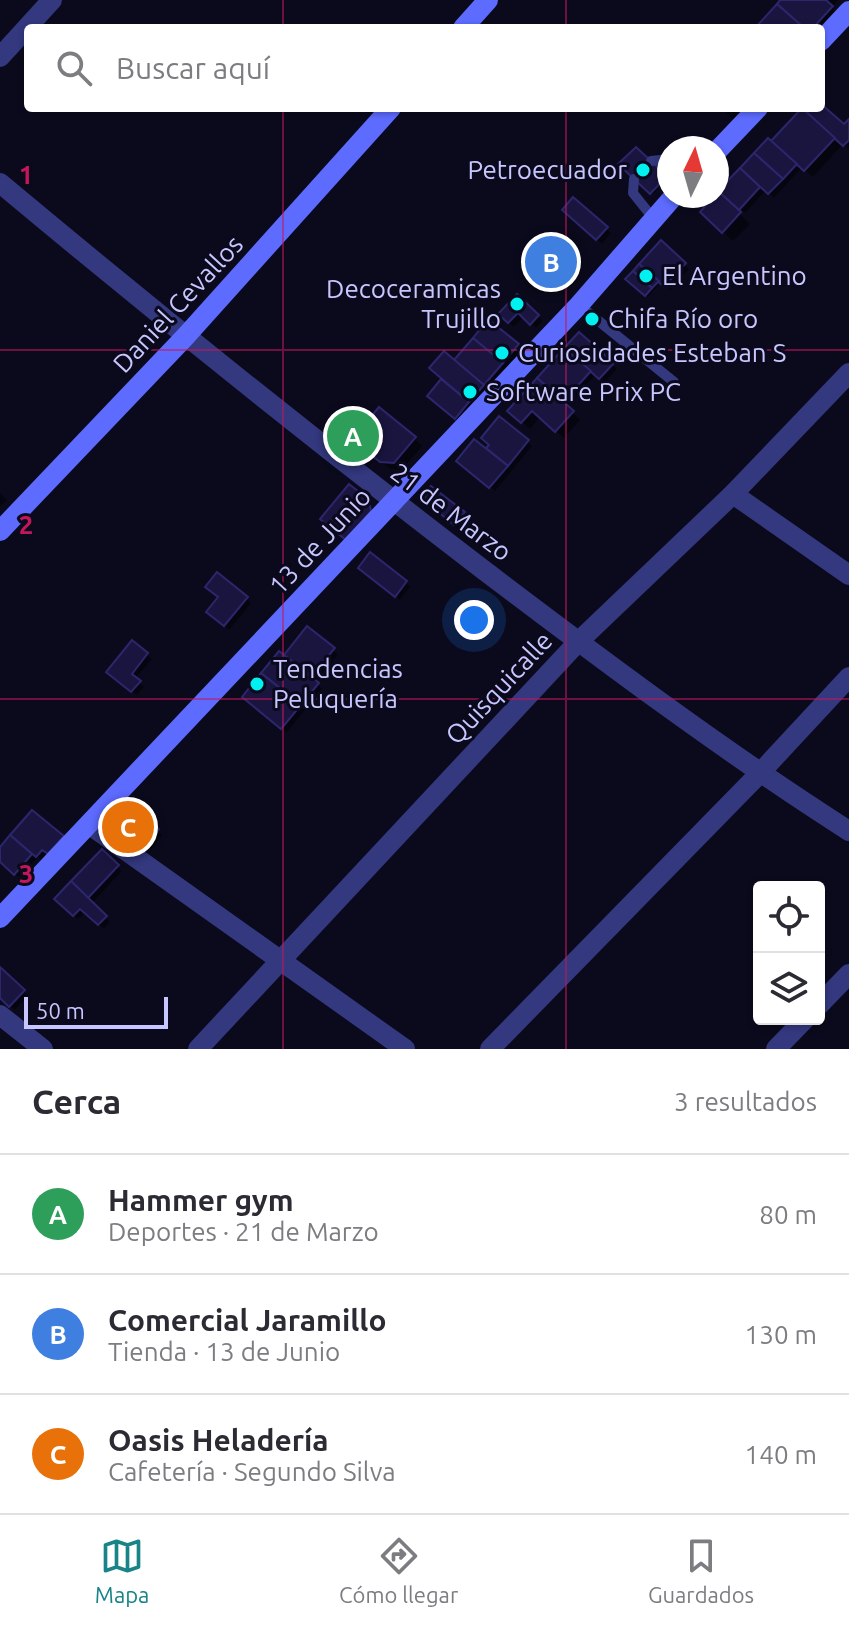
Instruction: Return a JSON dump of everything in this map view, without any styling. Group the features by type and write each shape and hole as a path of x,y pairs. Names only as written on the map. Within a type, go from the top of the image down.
{"main road":[{"path":"467,24 488,0"},
{"path":"825,37 849,11"},
{"name":"Daniel Cevallos","path":"0,531 185,337 387,112"},
{"path":"729,138 754,112"},
{"name":"13 de Junio","path":"0,918 579,305 663,208"}],"street":[{"path":"30,24 52,0"},
{"path":"0,57 24,31"},
{"name":"21 de Marzo","path":"0,183 185,337 393,501 578,642 759,774 849,831"},
{"name":"Quisquicalle","path":"198,1049 578,642 733,494 849,373"},
{"path":"733,494 849,575"},
{"path":"490,1049 759,774 849,677"},
{"path":"90,825 405,1049"},
{"path":"825,999 849,974"},
{"path":"0,1015 43,1049"},
{"path":"776,1049 799,1025"}],"lane":[{"path":"651,161 657,160"},
{"path":"634,179 633,193 653,218"},
{"path":"579,305 674,382"}],"building":[{"path":"780,0 826,0 833,6 817,24 800,24 777,4"},
{"path":"777,4 800,24 759,24"},
{"path":"825,107 844,124 849,119 849,140 843,146 805,112 825,112"},
{"path":"798,112 806,112 835,138 804,171 771,141"},
{"path":"768,138 797,164 783,179 754,153"},
{"name":"Petroecuador","path":"636,147 657,167 657,187 650,194 618,164"},
{"path":"754,153 783,179 768,194 740,168"},
{"path":"740,168 760,187 739,210 729,201 729,180"},
{"path":"573,197 608,227 596,240 562,210"},
{"path":"729,201 741,212 722,233 700,212 703,208 729,208"},
{"path":"540,239 576,268 562,285 526,255"},
{"path":"661,240 686,263 664,287 639,264"},
{"name":"El Argentino","path":"639,264 659,281 652,288 633,271"},
{"path":"633,271 652,288 645,296 625,279"},
{"name":"Decoceramicas Trujillo","path":"517,294 539,315 530,325 518,313 508,323 498,314"},
{"path":"488,319 519,344 503,363 473,338"},
{"path":"579,332 614,363 599,379 564,348"},
{"path":"473,338 503,363 484,385 454,360"},
{"path":"564,348 591,371 564,401 537,378"},
{"path":"444,351 484,385 469,402 429,368"},
{"path":"537,378 574,411 555,432 532,411 521,423 507,411"},
{"path":"441,379 469,402 455,419 427,396"},
{"path":"379,407 416,437 394,463 380,462 352,439"},
{"path":"499,416 529,440 508,466 486,448 489,445 481,438"},
{"path":"474,439 508,466 489,488 456,461"},
{"path":"349,484 369,500 371,511 346,540 320,519"},
{"path":"431,486 465,512 454,525 426,502 424,495"},
{"path":"370,552 407,581 395,597 358,568"},
{"path":"217,572 248,597 224,626 206,612 218,597 205,587"},
{"path":"307,626 335,648 311,677 284,655"},
{"path":"132,640 148,653 132,674 141,681 131,692 106,672"},
{"path":"279,651 319,683 301,705 261,673"},
{"path":"261,673 301,705 281,729 242,697"},
{"path":"32,810 64,836 48,854 42,850 36,857 10,835"},
{"path":"136,810 159,829 144,846 121,827"},
{"path":"10,835 32,854 14,875 0,862 0,847"},
{"path":"102,849 119,865 88,898 71,881"},
{"path":"71,881 107,916 98,925 80,909 73,916 54,899"},
{"path":"0,967 25,990 9,1007 0,998"}],"place":[{"name":"Petroecuador","path":"643,170"},
{"name":"Comercial Jaramillo","path":"551,262"},
{"name":"El Argentino","path":"646,276"},
{"name":"Decoceramicas Trujillo","path":"517,304"},
{"name":"Chifa Río oro","path":"592,319"},
{"name":"Curiosidades Esteban S","path":"502,353"},
{"name":"Software Prix PC","path":"470,392"},
{"name":"Hammer gym","path":"353,436"},
{"name":"Tendencias Peluquería","path":"257,684"},
{"name":"Oasis Heladería","path":"128,827"}]}
